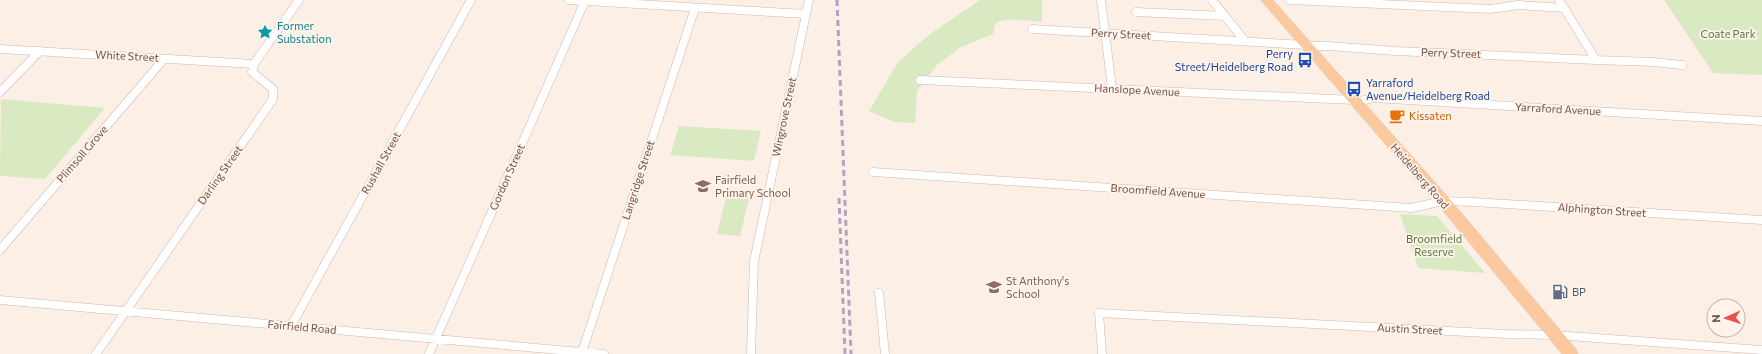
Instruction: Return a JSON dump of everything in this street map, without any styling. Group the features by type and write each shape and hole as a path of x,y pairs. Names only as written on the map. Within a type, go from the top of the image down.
{"main road":[{"name":"Heidelberg Road","path":"1267,0 1442,201 1571,354"}],"street":[{"path":"254,64 299,0"},
{"name":"Rushall Street","path":"291,326 471,0"},
{"path":"569,0 657,3 695,8 806,14"},
{"name":"Wingrove Street","path":"751,354 754,262 809,0"},
{"path":"1101,0 1112,88"},
{"path":"1212,0 1246,41"},
{"path":"1290,0 1490,9 1518,5 1564,8"},
{"path":"1559,0 1596,60"},
{"name":"Gordon Street","path":"429,354 585,1"},
{"name":"Langridge Street","path":"582,352 695,8"},
{"path":"1136,12 1225,16"},
{"name":"Perry Street","path":"1032,29 1394,51 1446,52 1653,62 1682,66"},
{"name":"White Street","path":"0,49 254,64"},
{"path":"0,92 40,51"},
{"name":"Plimsoll Grove","path":"0,250 164,59"},
{"name":"Darling Street","path":"97,354 273,99 273,89 252,72 254,64"},
{"name":"Hanslope Avenue","path":"920,80 1112,88 1355,101"},
{"name":"Yarraford Avenue","path":"1355,101 1374,98 1762,121"},
{"name":"Broomfield Avenue","path":"873,172 1411,208 1442,201"},
{"name":"Alphington Street","path":"1442,201 1762,220"},
{"path":"1762,214 1762,220"},
{"path":"879,293 885,354"},
{"name":"Fairfield Road","path":"0,300 604,354"},
{"name":"Austin Street","path":"1102,354 1099,313 1506,334 1555,335 1762,350"}],"green space":[{"path":"980,0 1042,0 1042,22 1010,20 998,22 995,25 993,34 961,47 937,65 917,91 915,123 894,122 869,111 898,62 930,34"},
{"name":"Coate Park","path":"1664,0 1762,0 1762,75 1713,73"},
{"path":"1,99 105,108 45,179 0,176"},
{"path":"679,126 761,131 754,161 670,155"},
{"path":"726,197 749,199 740,236 717,234"},
{"name":"Broomfield Reserve","path":"1400,214 1437,216 1485,273 1418,268"}],"railway":[{"path":"837,0 851,354"},
{"path":"839,198 845,354"}],"place":[{"name":"Former Substation","path":"265,32"},
{"name":"Perry Street/Heidelberg Road","path":"1305,60"},
{"name":"Yarraford Avenue/Heidelberg Road","path":"1354,89"},
{"name":"Kissaten","path":"1397,116"},
{"name":"Fairfield Primary School","path":"703,186"},
{"name":"St Anthony's School","path":"994,287"},
{"name":"BP","path":"1560,292"}]}
